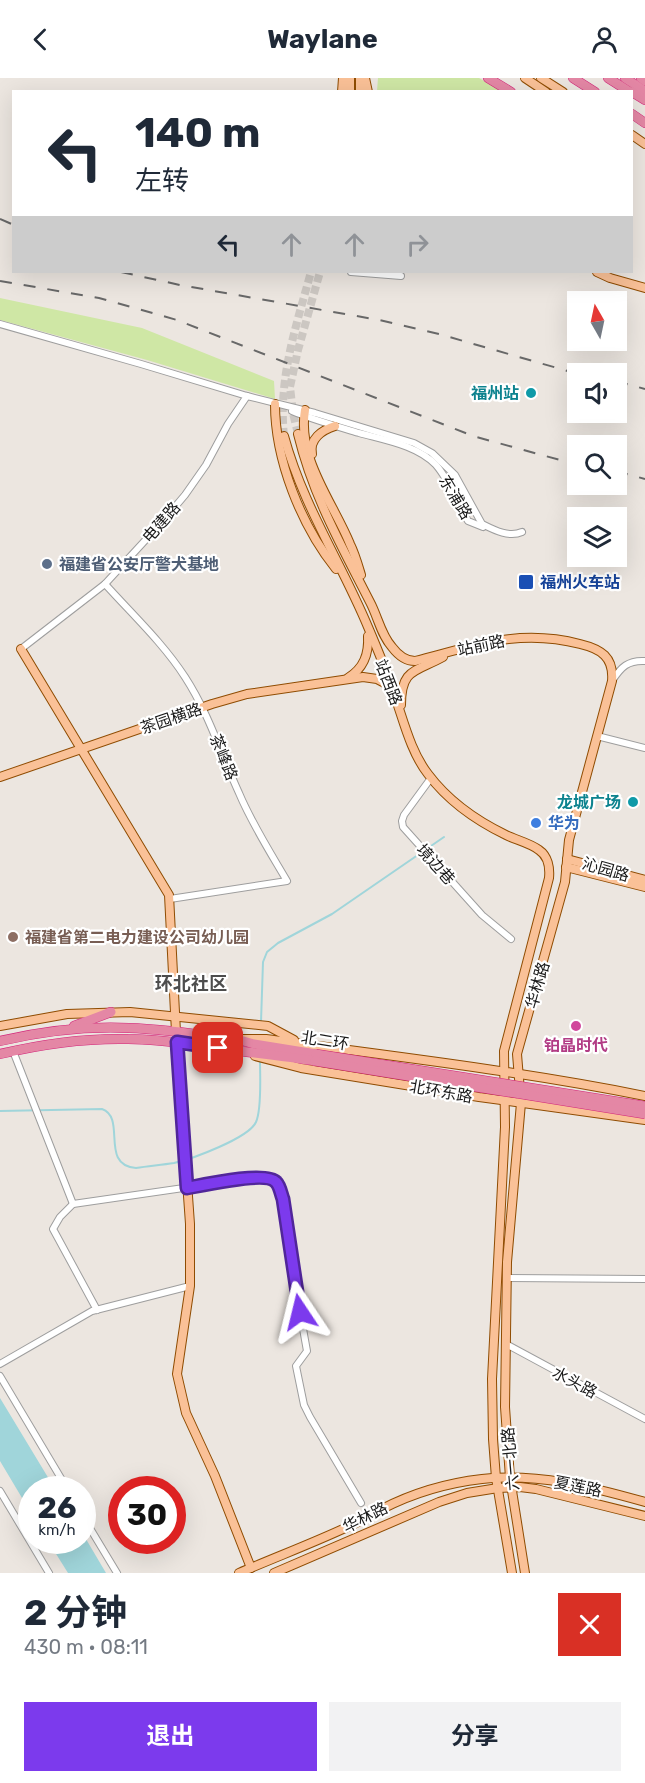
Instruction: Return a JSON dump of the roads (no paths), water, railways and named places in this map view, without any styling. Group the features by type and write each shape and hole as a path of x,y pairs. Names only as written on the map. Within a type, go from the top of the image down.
{"highway":[{"path":"488,78 508,90"},
{"path":"573,78 592,90"},
{"path":"608,78 628,90"},
{"path":"625,78 645,91"},
{"path":"641,78 645,81"},
{"path":"67,1029 111,1012"},
{"name":"北二环","path":"0,1041 67,1029 129,1028 176,1032 240,1040 259,1048 645,1114"},
{"name":"北二环","path":"0,1054 49,1044 104,1039 177,1042 239,1051 259,1048"},
{"name":"北二环","path":"315,1058 645,1106"}],"main road":[{"path":"525,78 558,90"},
{"path":"599,273 645,288"},
{"path":"275,404 278,445 291,488 326,556 347,582"},
{"path":"305,413 303,434 315,472 350,544 372,607"},
{"path":"315,472 311,450 314,441 325,430 335,426"},
{"name":"站西路","path":"298,434 316,493 385,638"},
{"name":"站西路","path":"284,436 307,502 368,627 419,760 431,778 455,804 467,813 492,828 541,851 548,865 549,878"},
{"path":"348,678 360,668 364,661 369,644 368,627"},
{"name":"站前路","path":"385,638 397,652 409,661 505,639 554,638 586,645 600,651 612,667 612,681"},
{"path":"21,649 167,891 170,899 176,1032"},
{"path":"401,714 401,694 405,679 411,672 457,650"},
{"name":"茶园横路","path":"0,777 247,694 348,678 370,677 392,687"},
{"name":"华林路","path":"506,1344 507,1278 521,1103 517,1054 562,893 569,840 612,681"},
{"path":"567,863 645,887"},
{"name":"沁园路","path":"567,863 645,880"},
{"name":"华林路","path":"496,1478 492,1379 505,1101 504,1052 549,878"},
{"path":"0,1026 67,1014 111,1012 268,1026 301,1044"},
{"path":"177,1042 190,1224 190,1286 177,1374 186,1413 215,1476 251,1568"},
{"path":"259,1048 301,1044 519,1073 645,1096"},
{"name":"北环东路","path":"259,1048 301,1068 505,1101 645,1120"},
{"name":"六一北路","path":"506,1344 506,1407 511,1483 525,1573"},
{"name":"华林路","path":"239,1573 358,1522 413,1495 466,1481 496,1478 511,1483"},
{"name":"六一北路","path":"496,1478 512,1573"},
{"name":"夏莲路","path":"511,1483 570,1482 645,1502"},
{"name":"华林路","path":"274,1573 439,1502 511,1483"},
{"name":"夏莲路","path":"511,1483 645,1516"}],"street":[{"path":"364,273 401,276"},
{"name":"东浦路","path":"0,324 402,439 426,450 455,475 479,521 484,526 493,529"},
{"name":"电建路","path":"21,649 105,584 163,521 206,465 228,424 247,396"},
{"name":"东浦路","path":"305,413 335,426 400,445 424,455 443,474 468,521 493,529"},
{"path":"493,529 509,535 522,532"},
{"name":"茶峰路","path":"105,584 168,654 185,677 203,707 238,793 287,881 170,899"},
{"path":"612,681 627,663 645,661"},
{"path":"597,736 645,748"},
{"name":"境边巷","path":"431,778 402,818 403,827 482,915 511,939"},
{"path":"13,1051 73,1204"},
{"path":"97,1310 53,1229 60,1217 73,1204 260,1177 273,1179 278,1183 283,1199 307,1351 296,1366 304,1405 361,1503"},
{"path":"507,1278 645,1279"},
{"path":"0,1364 97,1310 190,1286"},
{"name":"水头路","path":"506,1344 645,1419"},
{"path":"0,1376 60,1476"},
{"path":"0,1491 49,1573"},
{"path":"96,1538 117,1573"}],"water":[{"path":"0,1398 47,1476 18,1476 18,1491 0,1461"},
{"path":"56,1554 95,1554 106,1573 68,1573"}],"waterway":[{"path":"261,1022 263,962 267,952 278,943 332,914 444,837"},
{"path":"0,1111 102,1109 109,1114 113,1122 116,1150 119,1159 125,1165 136,1168 174,1163 219,1147 243,1135 251,1128 256,1122 259,1109 260,1061"}],"tunnel":[{"path":"284,436 286,373 294,333 311,273"},
{"path":"298,434 290,387 320,273"}],"railway":[{"path":"0,219 12,224"},
{"path":"126,273 180,285 379,320 439,334 567,371"},
{"path":"0,281 99,298 177,320 473,436 567,462"},
{"path":"627,384 645,389"},
{"path":"627,474 645,479"}],"place":[{"name":"福州站","path":"531,393"},
{"name":"福建省公安厅警犬基地","path":"47,564"},
{"name":"福州火车站","path":"526,582"},
{"name":"龙城广场","path":"633,802"},
{"name":"华为","path":"536,823"},
{"name":"福建省第二电力建设公司幼儿园","path":"13,937"},
{"name":"铂晶时代","path":"576,1026"}],"district":[{"name":"环北社区","path":"191,984"}]}
